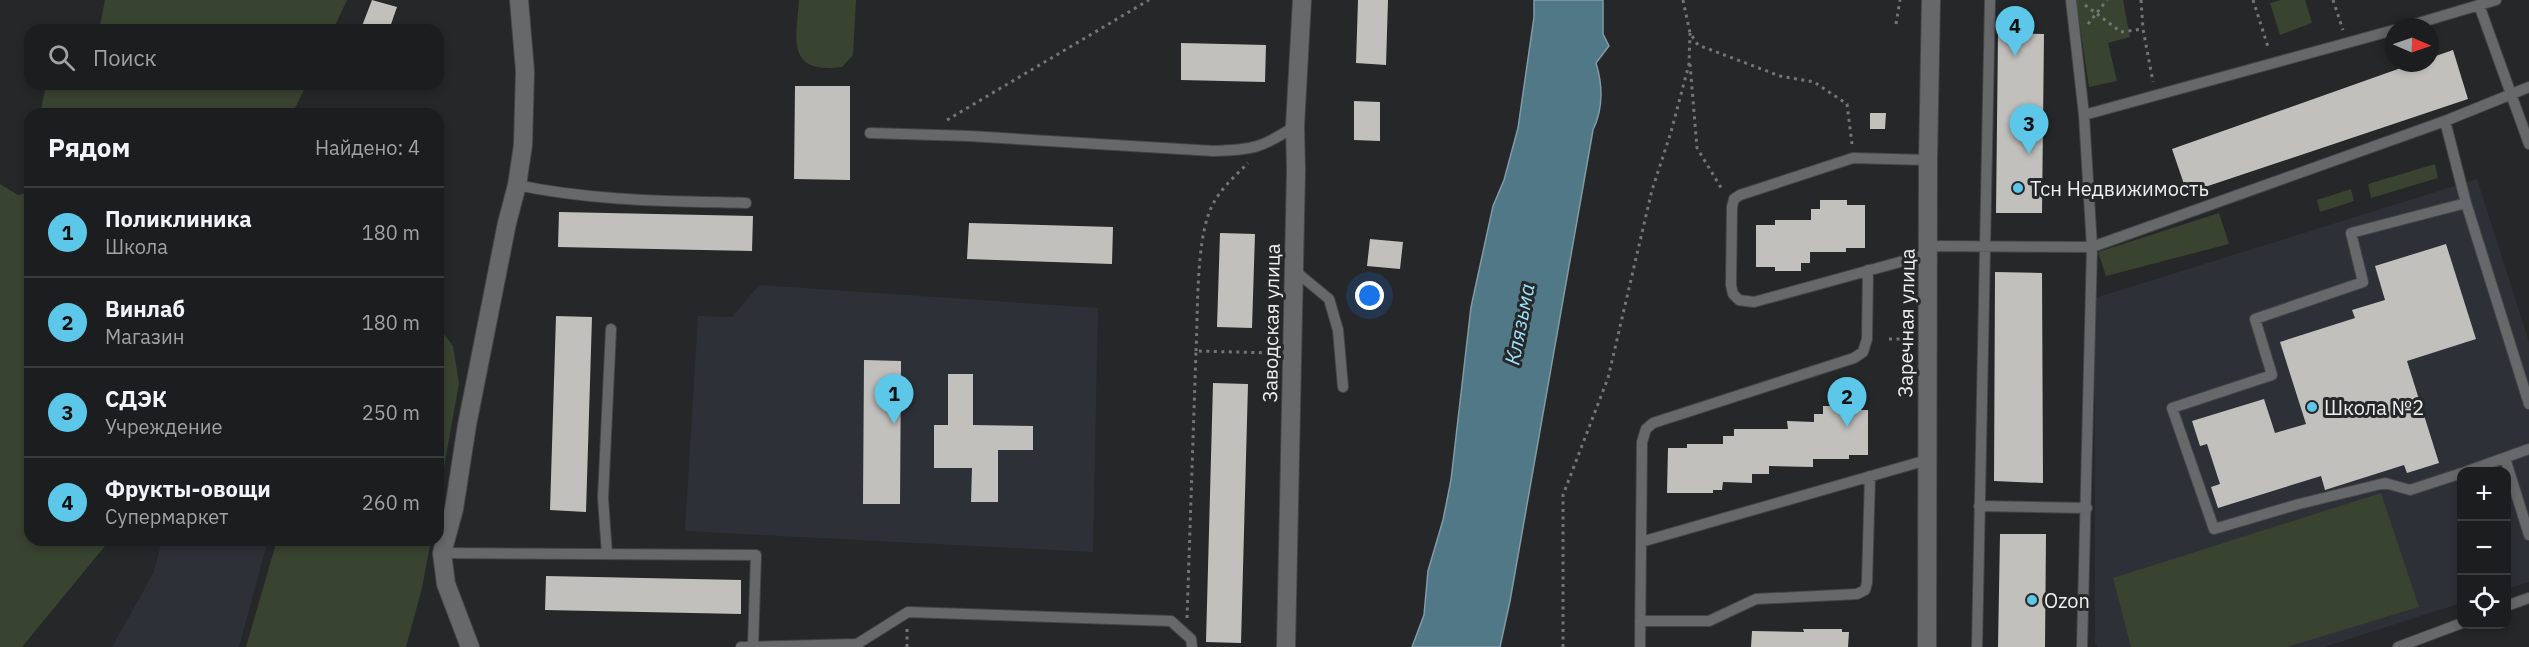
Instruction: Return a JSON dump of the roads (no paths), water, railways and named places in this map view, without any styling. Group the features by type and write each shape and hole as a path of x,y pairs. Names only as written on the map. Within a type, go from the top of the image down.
{"street":[{"path":"444,546 454,509 466,425 507,223 517,185 523,145 525,71 519,0"},
{"name":"Заводская улица","path":"1286,647 1295,126 1302,0"},
{"name":"Заречная улица","path":"1927,647 1928,160 1931,0"},
{"path":"444,546 442,553 446,584 470,647"}],"lane":[{"path":"1977,647 1990,0"},
{"path":"2071,0 2084,115 2092,247 2082,647"},
{"path":"2435,18 2496,0"},
{"path":"2479,5 2529,144"},
{"path":"2084,115 2274,65 2385,33"},
{"path":"1928,160 1853,158 1740,195 1734,200 1732,207 1731,285 1734,294 1739,300 1754,302 1929,250 1985,247 2092,247 2445,121 2529,87"},
{"path":"2445,121 2466,203 2529,405"},
{"path":"870,133 1213,151 1250,150 1271,142 1295,126"},
{"path":"517,185 543,191 650,201 746,203"},
{"path":"2457,474 2410,490 2385,483 2299,504 2214,530 2172,408 2272,375 2255,319 2363,282 2351,233 2466,203"},
{"path":"1294,270 1329,299 1338,330 1343,387"},
{"path":"1640,647 1642,442 1646,429 1653,423 1854,358 1863,352 1867,339 1868,270"},
{"path":"607,554 603,498 611,329"},
{"path":"2478,467 2529,449"},
{"path":"2505,458 2529,535"},
{"path":"1641,542 1927,460"},
{"path":"1640,621 1708,621 1756,599 1857,594 1865,590 1870,476"},
{"path":"1979,506 2087,508"},
{"path":"442,553 756,555 753,646"},
{"path":"2511,604 2529,598"},
{"path":"741,647 857,644 908,612 1171,621 1191,639 1192,647"},
{"path":"2399,647 2457,625"}],"water":[{"name":"Клязьма","path":"1534,0 1603,0 1603,34 1609,46 1596,63 1601,89 1600,106 1593,130 1510,601 1500,647 1412,647 1424,615 1428,571 1443,520 1451,480 1471,307 1493,206 1504,180 1518,128 1534,17"}],"place":[{"name":"Фрукты-овощи","path":"2015,56"},
{"name":"СДЭК","path":"2029,154"},
{"name":"Тсн Недвижимость","path":"2018,188"},
{"name":"Школа №2","path":"2312,407"},
{"name":"Поликлиника","path":"894,424"},
{"name":"Винлаб","path":"1847,427"},
{"name":"Ozon","path":"2032,600"}]}
